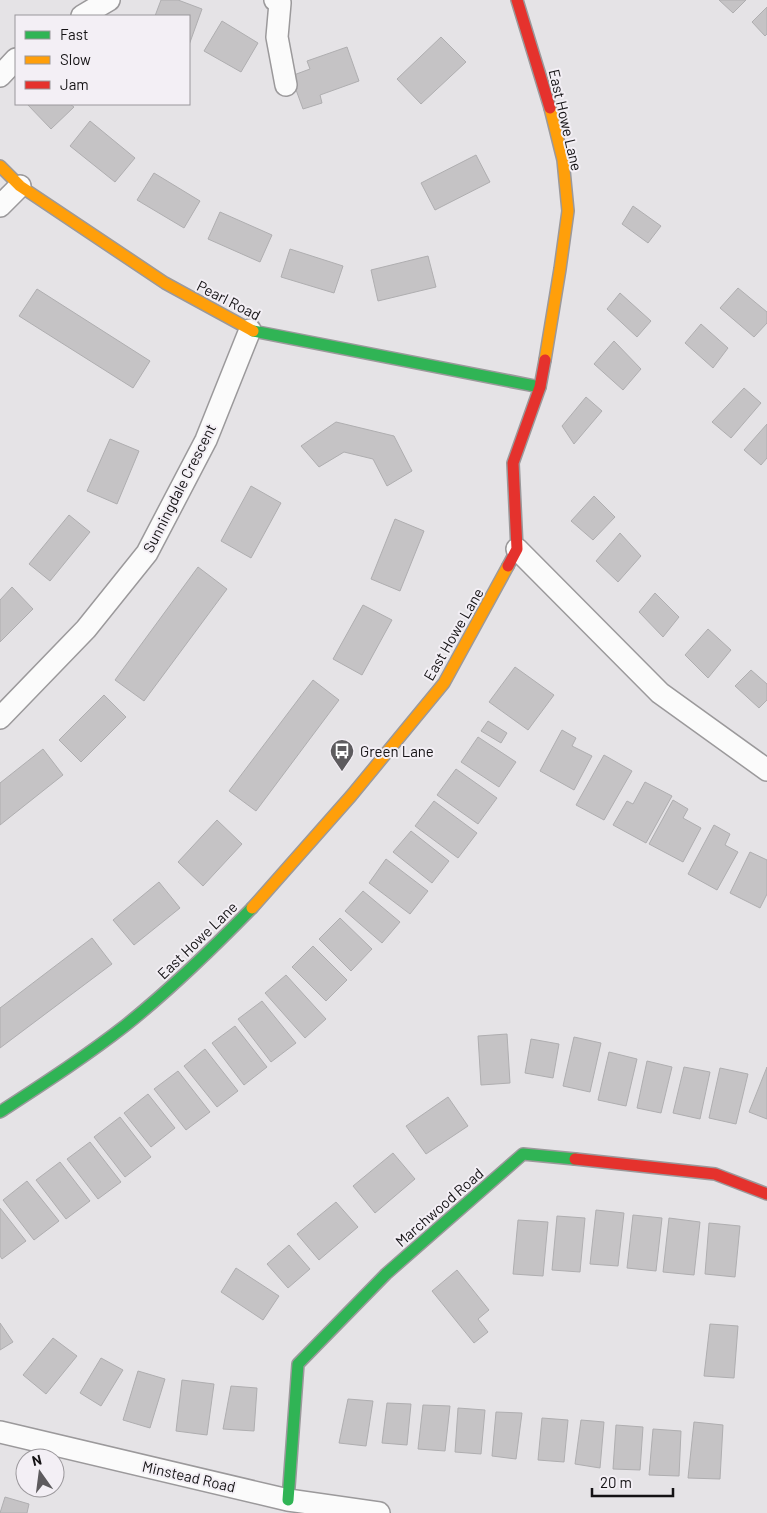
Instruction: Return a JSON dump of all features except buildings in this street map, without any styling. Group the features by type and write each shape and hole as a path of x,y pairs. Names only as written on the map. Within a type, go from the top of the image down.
{"street":[{"path":"84,15 109,0"},
{"path":"275,0 280,3 277,37 286,85"},
{"name":"East Howe Lane","path":"0,1112 74,1064 127,1024 198,963 260,900 351,796 444,683 517,549 513,462 540,387 568,211 563,160 547,95 517,0"},
{"path":"0,76 15,60"},
{"name":"Pearl Road","path":"0,166 20,186 164,283 250,330 540,387"},
{"path":"0,206 20,186"},
{"name":"Sunningdale Crescent","path":"0,718 86,629 147,553 206,440 250,330"},
{"path":"517,549 660,693 767,770"},
{"name":"Marchwood Road","path":"288,1500 298,1364 386,1274 523,1154 715,1174 767,1194"},
{"name":"Minstead Road","path":"0,1432 288,1500 379,1513"}],"traffic: fast":[{"path":"253,331 540,387"},
{"path":"0,1112 48,1081 126,1025 191,968 252,908"},
{"path":"288,1500 298,1364 386,1274 523,1154 575,1159"}],"traffic: slow":[{"path":"545,360 568,211 563,160 550,108"},
{"path":"0,166 20,186 165,283 253,331"},
{"path":"252,908 351,796 444,683 508,566"}],"traffic: jam":[{"path":"517,0 550,108"},
{"path":"508,566 517,549 513,463 540,387 545,360"},
{"path":"575,1159 715,1174 767,1194"}],"place":[{"name":"Green Lane","path":"342,772"}]}
